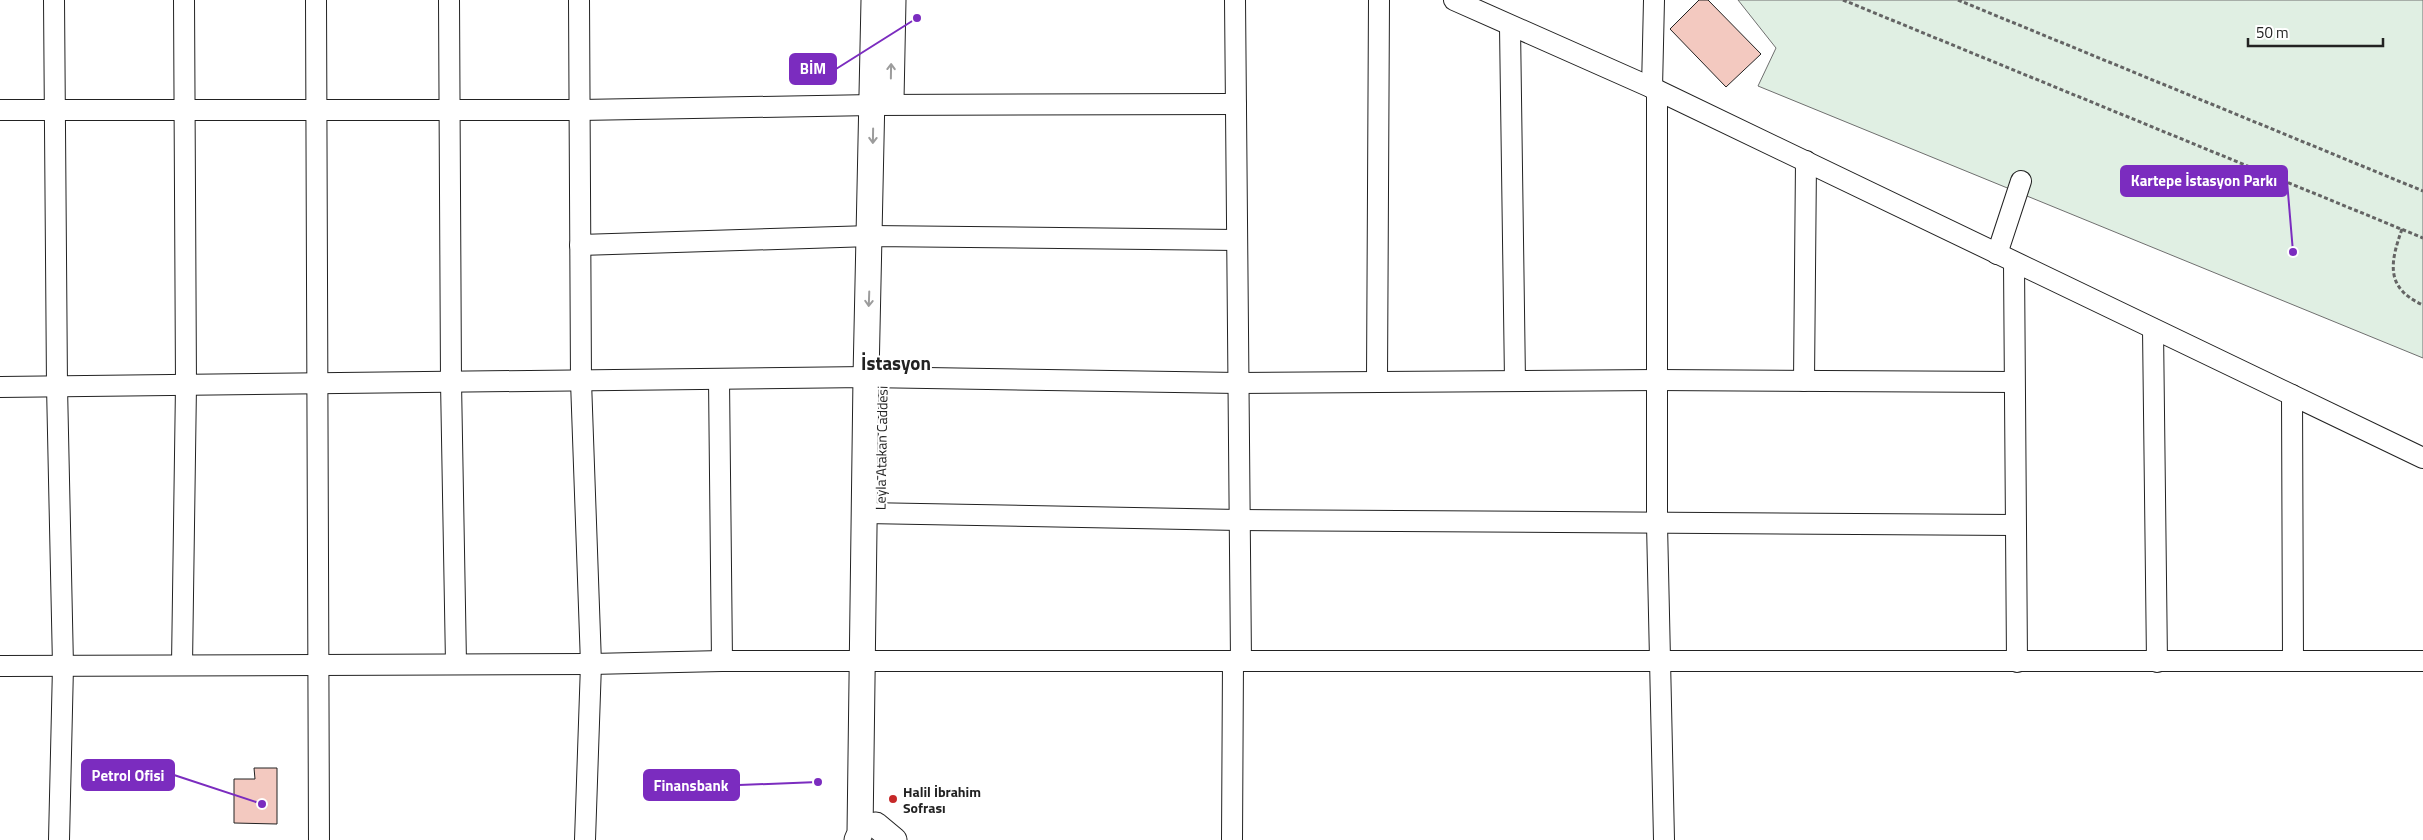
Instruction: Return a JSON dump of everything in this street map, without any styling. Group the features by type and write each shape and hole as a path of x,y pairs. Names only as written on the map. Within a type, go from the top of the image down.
{"main road":[{"name":"Leyla Atakan Caddesi","path":"874,0 882,105"},
{"name":"Leyla Atakan Caddesi","path":"867,835 874,378 882,105 893,0"}],"street":[{"path":"54,0 57,386 63,666 59,840"},
{"path":"182,665 186,385 184,0"},
{"path":"316,0 319,840"},
{"path":"449,0 450,382 456,663"},
{"path":"579,0 580,381 591,664 584,840"},
{"path":"1232,840 1239,520 1236,0"},
{"path":"1377,380 1379,0"},
{"path":"1454,0 1510,27 1655,89 2423,458"},
{"path":"1654,0 1658,380 1657,524 1664,840"},
{"path":"1510,27 1515,381"},
{"path":"0,110 185,112 580,110 882,105 1236,104"},
{"path":"1804,381 1806,161"},
{"path":"2017,662 2014,382 2006,258 2021,181"},
{"path":"580,245 879,236 1237,240"},
{"path":"2153,329 2157,662"},
{"path":"0,387 874,378 1238,382 1377,380 2014,382"},
{"path":"719,380 722,661"},
{"path":"2292,395 2293,661"},
{"path":"872,513 1239,520 2015,525"},
{"path":"0,666 591,664 722,661 2423,661"}],"path":[{"path":"1843,0 2423,238"},
{"path":"1958,0 2423,191"},
{"path":"2402,229 2393,253 2392,272 2399,288 2404,294 2409,299 2423,306"}],"green space":[{"path":"1738,0 2423,0 2423,358 1758,86 1776,48"}],"building":[{"path":"1699,0 1708,0 1761,54 1726,87 1670,29"},
{"path":"254,768 277,768 277,824 234,823 234,779 255,779"}],"place":[{"name":"BİM","path":"917,18"},
{"name":"Kartepe İstasyon Parkı","path":"2293,252"},
{"name":"Finansbank","path":"818,782"},
{"name":"Halil İbrahim Sofrası","path":"893,799"},
{"name":"Petrol Ofisi","path":"262,804"}],"district":[{"name":"İstasyon","path":"896,362"}]}
